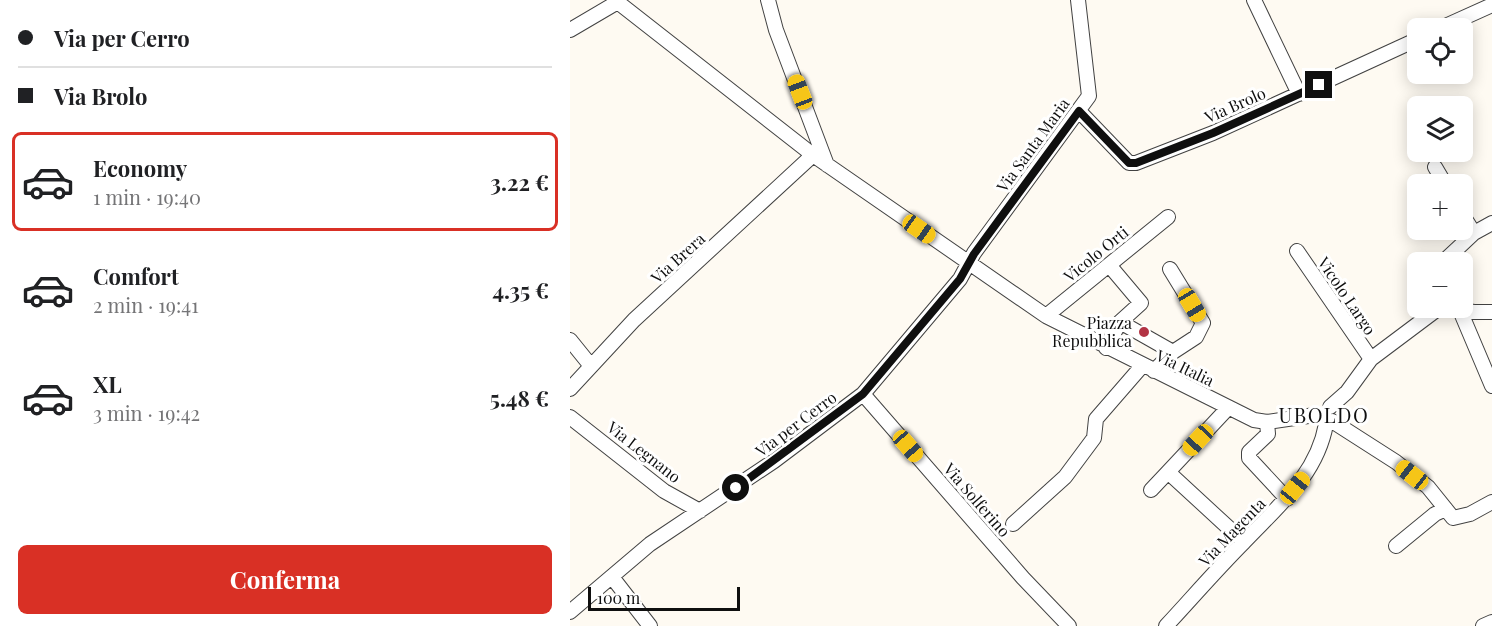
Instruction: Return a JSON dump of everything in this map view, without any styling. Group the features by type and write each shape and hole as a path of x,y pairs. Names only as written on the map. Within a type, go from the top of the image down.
{"street":[{"path":"768,0 776,30 827,165"},
{"name":"Via Santa Maria","path":"969,264 1089,96 1078,0"},
{"path":"1254,0 1299,94"},
{"path":"570,30 615,1"},
{"name":"Via Italia","path":"615,1 813,155 1046,316 1228,408 1254,420 1267,423"},
{"path":"1463,18 1492,5"},
{"name":"Via Brolo","path":"1079,111 1129,163 1136,163 1213,133 1407,44"},
{"name":"Via Brera","path":"570,389 634,320 813,155"},
{"path":"1435,167 1439,174"},
{"name":"Vicolo Orti","path":"1046,316 1168,217"},
{"path":"1456,252 1474,233 1492,223"},
{"name":"Vicolo Largo","path":"1297,251 1371,359"},
{"name":"Via per Cerro","path":"570,612 650,544 774,461 863,394 960,279 969,264"},
{"path":"1106,348 1120,322 1141,303 1109,265"},
{"path":"1012,524 1065,477 1094,438 1096,419 1148,368 1196,337 1203,323 1170,269"},
{"path":"1473,310 1492,312"},
{"path":"1326,417 1371,359 1426,318"},
{"path":"1461,318 1492,386"},
{"path":"1120,322 1173,352"},
{"path":"570,340 591,366"},
{"name":"Via Solferino","path":"863,394 1016,570 1069,626"},
{"path":"1151,490 1228,408"},
{"name":"Via Legnano","path":"570,417 664,491 700,512"},
{"path":"1287,499 1249,458 1250,452 1268,434 1267,423 1326,417 1395,462 1428,488 1453,518 1459,518 1492,502"},
{"name":"Via Magenta","path":"1166,626 1287,499 1304,477 1319,451 1326,417"},
{"path":"1168,472 1244,542"},
{"path":"1396,546 1435,514 1446,509"},
{"path":"612,577 650,626"},
{"path":"1483,626 1492,622"}],"place":[{"name":"Piazza Repubblica","path":"1144,332"}],"district":[{"name":"UBOLDO","path":"1324,416"}],"route":[{"path":"736,488 863,394 960,279 974,254 1079,111 1129,163 1136,163 1213,133 1319,85"}]}
